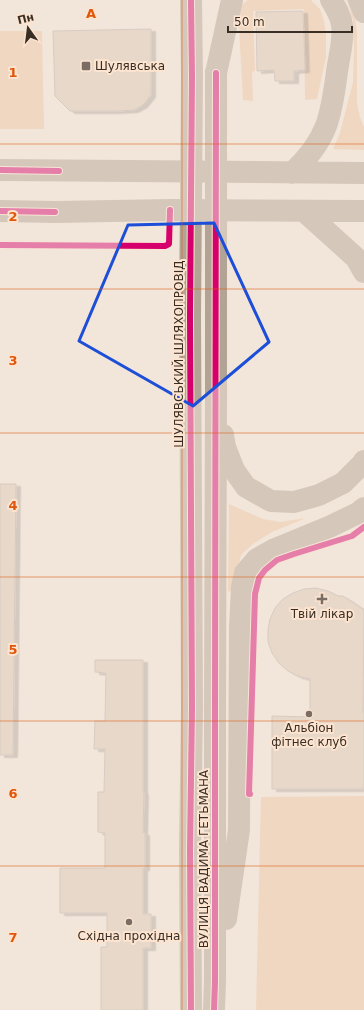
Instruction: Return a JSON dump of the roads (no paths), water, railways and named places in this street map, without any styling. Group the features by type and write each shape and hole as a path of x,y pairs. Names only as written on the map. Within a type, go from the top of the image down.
{"main road":[{"name":"ШУЛЯВСЬКИЙ ШЛЯХОПРОВІД","path":"191,0 192,76 190,317 192,708"},
{"path":"216,0 216,395 225,447 234,470 246,487 271,501 294,502 319,495 343,483 364,461"},
{"path":"216,73 232,0"},
{"path":"292,173 306,160 325,126 334,89 341,48 342,26 338,11 331,0"},
{"path":"360,0 364,12"},
{"path":"0,170 364,174"},
{"path":"0,212 170,210 364,211"},
{"path":"304,211 356,258 364,272"},
{"name":"ВУЛИЦЯ ВАДИМА ГЕТЬМАНА","path":"214,1010 216,395"},
{"path":"215,981 239,830 240,628 242,587 246,573 257,559 273,550 358,514 364,508"},
{"name":"ВУЛИЦЯ ВАДИМА ГЕТЬМАНА","path":"191,1010 190,850 192,708"}],"place":[{"name":"Шулявська","path":"86,66"},
{"name":"Твій лікар","path":"322,599"},
{"name":"Альбіон фітнес клуб","path":"309,714"},
{"name":"Східна прохідна","path":"129,922"}]}
